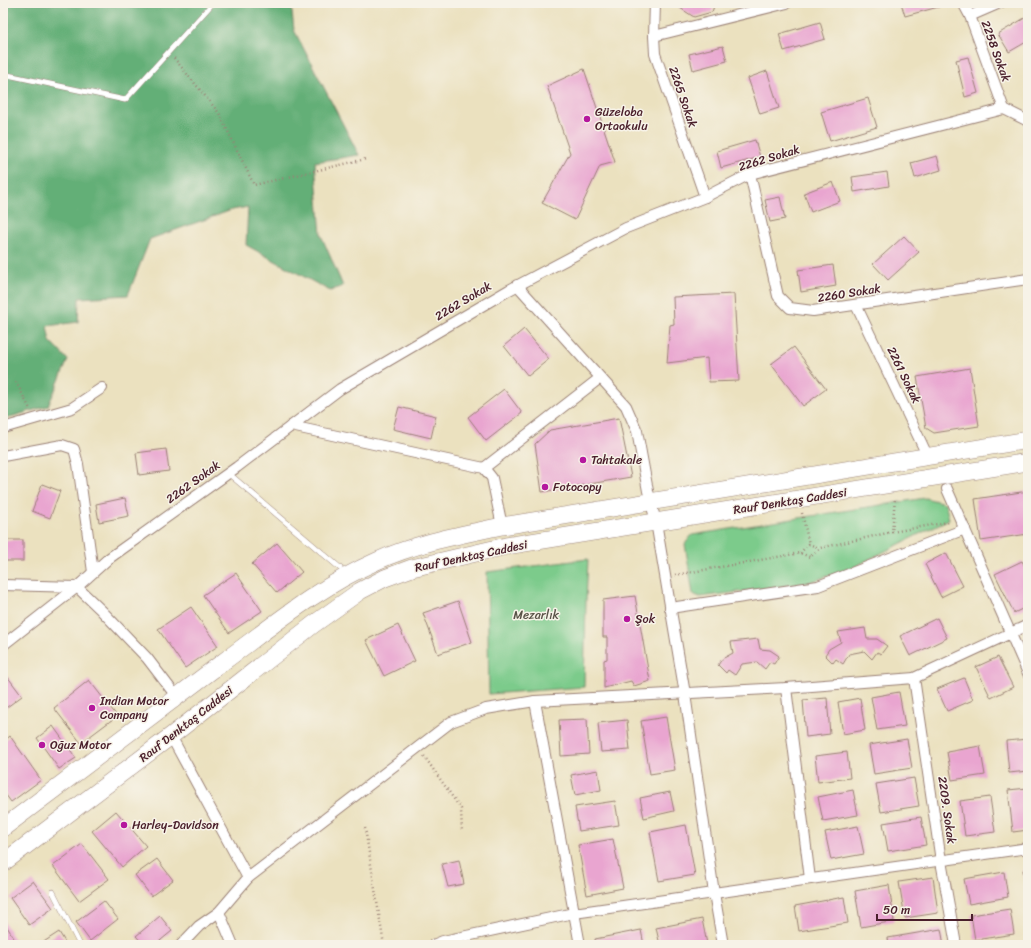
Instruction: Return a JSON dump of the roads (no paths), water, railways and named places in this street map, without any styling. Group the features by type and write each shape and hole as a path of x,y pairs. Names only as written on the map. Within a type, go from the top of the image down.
{"main road":[{"name":"Rauf Denktaş Caddesi","path":"3,828 302,604 344,577 405,549 445,538 502,526 1028,440"},
{"name":"Rauf Denktaş Caddesi","path":"3,863 171,736 314,624 360,592 385,578 412,568 506,546 1028,462"}],"street":[{"name":"2265 Sokak","path":"655,3 655,54 704,197"},
{"path":"654,36 787,3"},
{"name":"2258 Sokak","path":"963,3 970,16 1004,109"},
{"path":"970,16 1000,3"},
{"path":"1004,109 1028,121"},
{"name":"2262 Sokak","path":"3,646 77,587 108,559 340,390 517,285 626,228 704,197 750,174 1004,109"},
{"name":"2260 Sokak","path":"750,174 778,296 790,308 812,311 1028,279"},
{"path":"517,285 626,406 637,431 656,522 664,577 685,694 723,945"},
{"name":"2261 Sokak","path":"856,305 928,457"},
{"path":"484,468 600,378"},
{"path":"3,428 72,408 102,388"},
{"path":"291,426 484,468 492,478 502,526"},
{"path":"3,456 62,445 74,449 78,464 93,572"},
{"path":"947,489 1028,673"},
{"path":"670,608 818,586 963,525"},
{"path":"3,585 77,587 147,658 173,692 172,700"},
{"path":"181,945 198,926 219,912 248,878 451,722 486,709 534,701 786,688 914,678 1028,625"},
{"name":"2209. Sokak","path":"914,678 941,861 956,945"},
{"path":"786,688 810,880"},
{"path":"534,701 580,945"},
{"path":"171,736 248,878"},
{"path":"433,945 443,941 574,913 1028,848"},
{"path":"219,912 233,945"}],"lane":[{"path":"3,74 125,100 213,3"},
{"path":"228,473 340,568"},
{"path":"53,892 80,945"}],"place":[{"name":"Güzeloba Ortaokulu","path":"587,119"},
{"name":"Tahtakale","path":"583,460"},
{"name":"Fotocopy","path":"545,487"},
{"name":"Şok","path":"627,619"},
{"name":"Indian Motor Company","path":"92,708"},
{"name":"Oğuz Motor","path":"42,745"},
{"name":"Harley-Davidson","path":"124,825"}],"park label":[{"name":"Mezarlık","path":"536,615"}]}
